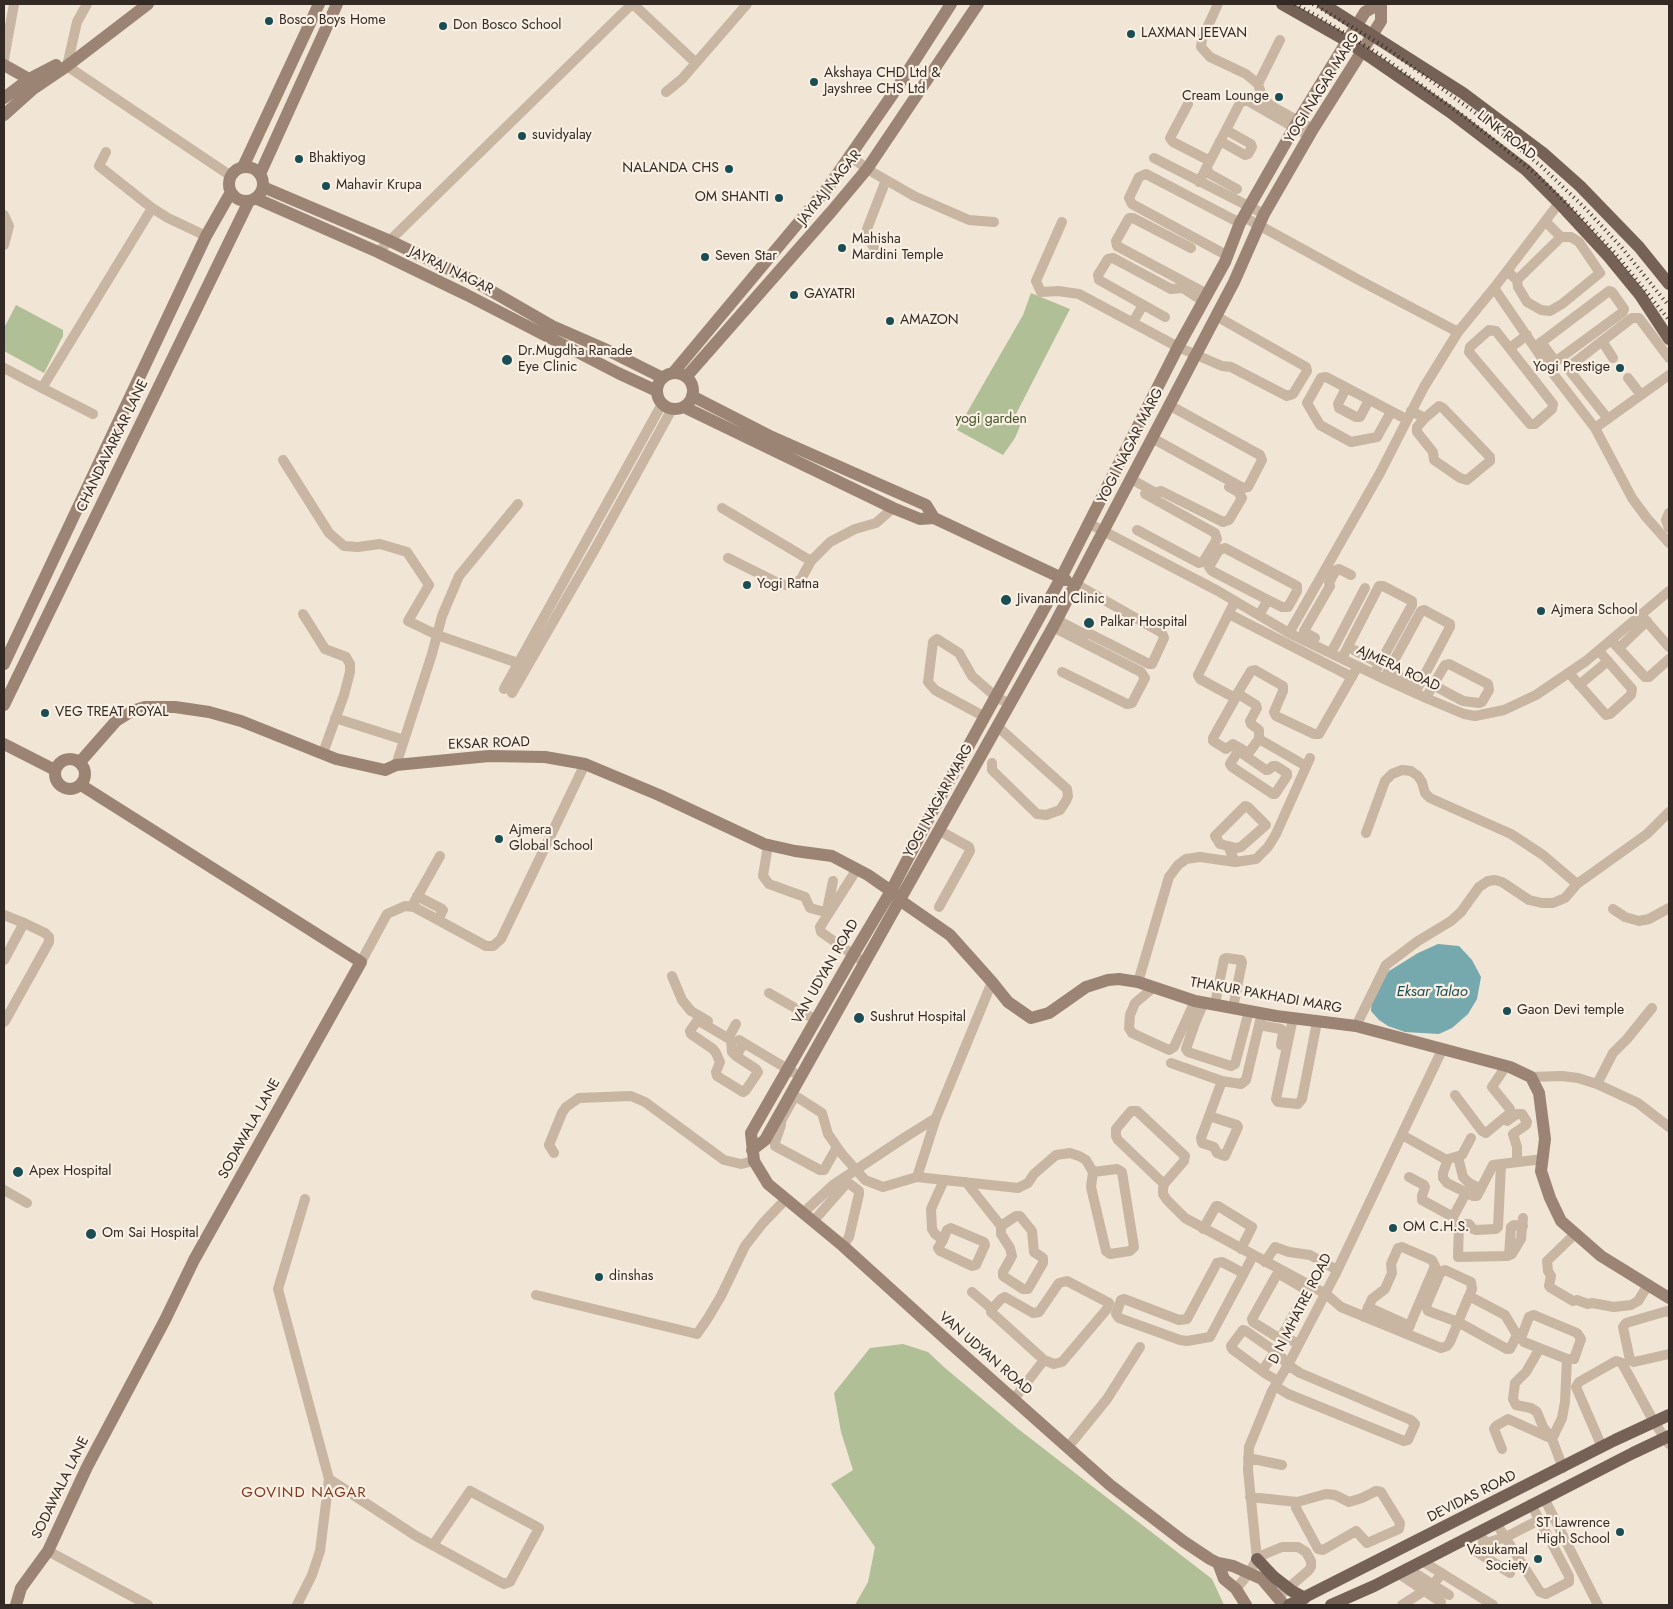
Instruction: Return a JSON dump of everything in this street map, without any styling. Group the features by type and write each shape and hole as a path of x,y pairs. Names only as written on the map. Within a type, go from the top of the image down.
{"main road":[{"name":"LINK ROAD","path":"1282,4 1362,51 1503,151 1526,170 1560,203 1613,262 1640,295 1669,339"},
{"name":"LINK ROAD","path":"1323,4 1463,93 1543,154 1580,186 1639,248 1669,284"},
{"name":"DEVIDAS ROAD","path":"1289,1605 1669,1415"},
{"path":"1331,1605 1633,1453 1668,1440"},
{"path":"1257,1559 1274,1577 1304,1598"}],"street":[{"path":"4,59 14,4"},
{"path":"68,62 77,22 87,4"},
{"path":"68,62 134,4"},
{"path":"4,98 68,62 148,4"},
{"path":"244,166 320,4"},
{"path":"262,180 256,169 244,166 231,176 229,185 231,192 242,200 252,199 260,193 262,180 337,4"},
{"path":"378,252 388,240 461,172 518,114 633,4 696,63"},
{"path":"666,92 682,79 748,4"},
{"name":"JAYRAJ NAGAR","path":"563,338 607,350 668,376 829,186 897,88 950,4"},
{"name":"JAYRAJ NAGAR","path":"686,377 867,169 978,4"},
{"path":"1218,4 1202,39 1201,47 1210,56 1246,74 1258,84 1262,96 1296,124"},
{"name":"YOGI NAGAR MARG","path":"891,891 1060,578 1178,347 1228,256 1244,216 1296,124 1357,24 1365,12 1380,4 1381,21 1374,35 1311,132 1261,220 1234,282 1104,532 901,901"},
{"path":"1258,84 1280,40"},
{"path":"68,62 231,176"},
{"path":"4,64 31,84"},
{"path":"4,116 31,84"},
{"path":"1199,182 1241,101 1248,101 1311,132"},
{"path":"1188,104 1170,138 1173,142 1208,165 1210,174 1237,189"},
{"path":"1220,141 1245,155 1248,154 1252,147 1226,130"},
{"path":"106,152 99,166 152,208 168,218 206,236"},
{"path":"849,155 867,169 914,196 947,212 969,220 994,222"},
{"path":"1154,158 1199,182 1244,216"},
{"path":"1228,256 1132,204 1129,198 1139,177 1146,174 1244,216 1261,220 1458,332"},
{"name":"JAYRAJ NAGAR","path":"262,180 304,204 388,240 474,281 520,315"},
{"path":"877,252 871,243 867,229 886,180"},
{"name":"CHANDAVARKAR LANE","path":"4,664 206,236 231,192"},
{"name":"JAYRAJ NAGAR","path":"252,199 378,252 467,295 520,315 563,338 599,363 657,391"},
{"name":"CHANDAVARKAR LANE","path":"4,705 252,199"},
{"path":"1290,632 1380,472 1408,415 1458,332 1560,203"},
{"path":"298,217 304,204"},
{"path":"42,388 152,208"},
{"path":"4,215 9,226 4,245"},
{"path":"1191,248 1132,218 1129,218 1116,242 1117,246 1205,297"},
{"path":"1545,221 1560,237 1571,238 1579,242 1600,273"},
{"path":"339,235 346,222"},
{"path":"1062,222 1036,281 1041,292 1058,291 1079,294 1178,347 1222,366 1230,367 1287,396 1293,394 1307,371 1306,367 1216,316"},
{"path":"1517,280 1560,237"},
{"path":"1164,317 1099,280 1098,276 1108,259 1113,258 1171,289 1182,288 1205,297"},
{"path":"1507,271 1517,280 1518,287 1527,302 1541,310 1550,311 1562,304 1613,262"},
{"path":"467,295 474,281"},
{"path":"1494,288 1527,335 1538,344 1552,364 1555,376 1595,428 1632,498 1669,543"},
{"path":"1538,344 1609,291 1612,292 1624,309 1623,312 1552,364"},
{"path":"1133,322 1143,304"},
{"path":"1608,419 1570,371 1570,366 1632,318 1639,318 1669,358"},
{"path":"1489,330 1496,331 1510,348 1553,404 1552,409 1534,424 1530,424 1469,352 1470,348 1489,330"},
{"path":"1510,348 1527,335"},
{"path":"1602,341 1613,358"},
{"path":"599,363 607,350"},
{"path":"4,368 93,414"},
{"path":"673,407 599,542 508,691 518,663 532,649 576,560 635,454 673,407 689,402 693,389 691,382 680,374 668,376 657,387 659,401 673,407 775,445 926,505 934,518 1076,584 1162,633 1164,638 1152,664 1149,664 1090,634 1084,634 1055,623"},
{"path":"1595,428 1669,375"},
{"path":"1541,388 1555,376"},
{"path":"1563,385 1574,376"},
{"path":"1391,412 1375,439 1351,442 1320,425 1307,403 1321,378 1326,377 1391,412 1425,418"},
{"path":"1628,378 1641,395"},
{"path":"1346,388 1338,404 1339,408 1350,414 1360,417 1369,400"},
{"path":"692,396 775,445 893,508 920,520 934,518"},
{"path":"1151,441 1243,488 1248,487 1262,460 1260,455 1169,405"},
{"path":"1439,406 1443,408 1490,457 1490,461 1467,480 1460,478 1434,460 1433,452 1417,432 1417,427 1425,418 1439,406"},
{"path":"1130,482 1156,492 1161,491 1223,522 1229,520 1242,498 1238,492 1151,441"},
{"path":"635,454 644,460"},
{"path":"283,460 329,534 344,546 358,547 380,544 407,552 429,585 408,621 437,635 518,663"},
{"path":"1130,482 1215,533 1217,539 1203,562 1199,563 1138,530"},
{"path":"396,765 432,654 442,616 459,576 518,504"},
{"path":"722,508 811,561"},
{"path":"728,558 776,582 793,585 801,579 811,561 830,542 856,529 876,523 893,508"},
{"path":"1669,513 1666,520 1669,528"},
{"name":"AJMERA ROAD","path":"1088,524 1218,591 1290,632 1332,651 1379,677 1416,690 1426,698 1464,714 1476,716 1504,710 1536,695 1644,618 1669,591"},
{"path":"589,537 599,542"},
{"path":"1225,548 1297,586 1297,591 1288,607 1282,607 1268,600 1212,571 1209,567 1219,550 1225,548"},
{"path":"1164,564 1172,549"},
{"path":"576,560 585,566"},
{"path":"1351,575 1339,569 1336,570 1329,583 1330,586 1304,632 1332,651 1365,588"},
{"path":"1218,591 1224,577"},
{"path":"1316,584 1327,590"},
{"path":"1342,658 1379,586 1383,586 1412,601 1412,605 1380,664 1379,677"},
{"path":"1259,615 1268,600"},
{"path":"1235,601 1198,675 1200,679 1233,696 1237,694 1250,671 1255,670 1283,686 1283,691 1274,712 1276,716 1314,734 1319,734 1358,666"},
{"path":"1303,608 1314,614"},
{"path":"1379,677 1421,611 1424,610 1450,624 1416,690 1394,674"},
{"path":"302,614 325,649 346,658 350,664 350,672 344,695 323,753"},
{"path":"1228,614 1352,677"},
{"path":"1619,648 1644,618 1669,647"},
{"path":"1055,623 1141,672 1145,678 1132,703 1127,704 1062,672"},
{"path":"984,717 935,690 928,682 933,642 937,639 942,640 959,653 972,676 996,697 1010,704"},
{"path":"1611,640 1645,677 1648,677 1669,659"},
{"path":"1023,647 1038,655"},
{"path":"1354,650 1380,664"},
{"path":"1568,673 1606,715 1610,714 1631,695 1632,689 1599,651"},
{"path":"1579,685 1608,661"},
{"path":"1426,698 1433,685 1445,665 1450,664 1488,684 1489,690 1482,702 1479,703 1463,701 1433,685"},
{"path":"1240,695 1256,705 1257,708 1250,721 1259,730 1258,739 1250,751 1247,752 1233,744 1226,749 1213,741 1236,697 1240,695"},
{"path":"1479,703 1483,714"},
{"name":"EKSAR ROAD","path":"80,762 116,721 132,711 145,707 175,707 210,712 241,720 336,758 385,770 396,765 489,756 545,757 584,764 659,795 768,845 832,856 857,869 891,891 901,901"},
{"path":"335,718 404,740"},
{"path":"992,763 992,770 1037,814 1046,816 1060,810 1066,801 1068,796 1067,789 997,726"},
{"path":"1138,982 1169,877 1178,865 1186,858 1200,857 1235,862 1256,859 1268,847 1276,834 1308,762 1258,739"},
{"path":"4,744 55,770"},
{"path":"1240,752 1266,770 1276,766 1287,773 1288,776 1278,791 1272,794 1232,767 1230,764 1237,753 1240,752"},
{"path":"963,757 977,764"},
{"path":"70,759 80,762 85,771 85,776 81,785 72,790 62,788 55,780 55,770 57,765 70,759"},
{"path":"81,785 361,962 387,914 405,906 412,906 486,946 493,946 502,939 584,764"},
{"path":"1366,833 1385,781 1392,774 1402,770 1411,771 1418,776 1425,792 1430,798 1511,834 1543,855 1577,884"},
{"path":"1278,791 1292,799"},
{"path":"1266,825 1241,847 1236,848 1220,844 1215,836 1244,806 1248,807 1276,834"},
{"path":"1356,1026 1386,965 1418,941 1451,921 1461,912 1479,887 1488,881 1495,880 1502,882 1529,900 1553,903 1565,898 1577,884 1647,834 1669,812"},
{"path":"931,814 942,826 969,847 970,851 940,907"},
{"path":"768,845 763,876 770,884 805,896 810,908 825,912 828,910 833,881"},
{"path":"1228,846 1235,862"},
{"path":"412,906 440,856"},
{"path":"857,869 820,927 821,932 865,963"},
{"name":"VAN UDYAN ROAD","path":"891,891 751,1133 753,1155 768,1184 843,1246 1110,1484 1183,1541 1218,1563 1233,1566 1262,1580 1281,1601"},
{"path":"417,896 440,906 443,910 436,918"},
{"path":"554,1153 549,1145 566,1107 579,1098 631,1096 646,1102 724,1160 740,1164 753,1155 765,1140 901,901"},
{"name":"THAKUR PAKHADI MARG","path":"901,901 950,935 1008,1002 1031,1018 1049,1013 1086,987 1108,980 1119,979 1138,982 1205,1003 1233,1008 1263,1018 1293,1018 1356,1026 1506,1066 1531,1076"},
{"path":"1613,909 1625,917 1639,921 1649,920 1669,909"},
{"path":"4,916 24,923 45,933 49,937 49,942 4,1022"},
{"path":"4,960 24,923"},
{"path":"1233,1008 1242,962 1226,958 1194,1023 1186,1049 1188,1052 1231,1066 1235,1064 1263,1018"},
{"name":"SODAWALA LANE","path":"16,1605 21,1588 48,1551 86,1467 165,1320 194,1260 361,962"},
{"path":"672,976 682,1000 690,1011 801,1077"},
{"path":"917,1177 936,1118 992,982"},
{"path":"1153,988 1135,1003 1130,1015 1129,1028 1132,1033 1169,1050 1174,1047 1205,1003"},
{"path":"769,993 816,1020"},
{"path":"1597,1084 1613,1053 1652,1008"},
{"path":"1263,1018 1283,1032 1278,1071"},
{"path":"1171,1063 1222,1080 1241,1084 1246,1080 1263,1018"},
{"path":"1293,1018 1276,1099 1278,1102 1298,1104 1302,1099 1317,1022"},
{"path":"697,1021 731,1040 732,1052 736,1056 758,1072 743,1092 717,1076 716,1072 720,1062 716,1053 690,1032 697,1021"},
{"path":"729,1034 735,1023"},
{"path":"736,1056 744,1043"},
{"name":"D N MHATRE ROAD","path":"1257,1559 1248,1470 1249,1447 1277,1384 1326,1294 1442,1050"},
{"path":"1455,1096 1482,1131 1486,1133 1510,1113 1510,1110 1489,1084 1506,1066"},
{"path":"1669,1127 1638,1103 1597,1084 1578,1078 1562,1076 1531,1076 1539,1093 1545,1139 1541,1171 1550,1198 1561,1221 1601,1256 1669,1298"},
{"path":"1209,1116 1222,1080"},
{"path":"837,1147 824,1170 820,1170 775,1146 781,1125 780,1121 793,1098 797,1097 822,1113 828,1134 864,1180 883,1187 917,1177 1018,1188 1028,1183 1034,1174 1056,1155 1070,1154 1086,1160 1093,1172 1091,1187 1106,1250 1110,1254 1130,1251 1134,1247 1122,1172 1117,1169 1093,1172"},
{"path":"1164,1184 1116,1136 1116,1129 1131,1111 1136,1111 1185,1156 1184,1161 1164,1184 1164,1194 1167,1200 1185,1218 1205,1226 1242,1247 1253,1256 1326,1294 1341,1307 1366,1312 1408,1330 1441,1348 1447,1346 1450,1342 1458,1322 1469,1296 1472,1289 1471,1282 1444,1270 1441,1271 1426,1306 1428,1311 1458,1322 1510,1349 1517,1336 1504,1315 1469,1296"},
{"path":"1495,1125 1499,1126 1517,1114 1522,1114 1527,1122 1526,1125 1514,1134 1517,1147 1517,1162"},
{"path":"817,1216 827,1206 836,1189 856,1170 936,1118"},
{"path":"1402,1135 1445,1159 1462,1155 1471,1138"},
{"path":"1453,1158 1463,1177 1481,1189"},
{"path":"1453,1158 1443,1173 1443,1178 1447,1183 1473,1196 1477,1196 1490,1168 1494,1165 1542,1159"},
{"path":"1409,1177 1424,1185 1422,1200 1456,1221 1470,1224 1476,1230 1496,1229 1498,1227 1501,1165"},
{"path":"943,1240 932,1229 931,1209 944,1180"},
{"path":"966,1182 1001,1226 1001,1234 1010,1248 1012,1256 1003,1272 1003,1276 1023,1289 1028,1289 1043,1263 1042,1258 1034,1252 1032,1231 1020,1216 1016,1216 1001,1226"},
{"path":"803,1213 819,1198 846,1184 850,1184 859,1191 849,1237 843,1246"},
{"path":"4,1190 27,1203"},
{"path":"1466,1193 1455,1216 1458,1257 1512,1254 1521,1239 1523,1222"},
{"path":"819,1198 827,1206"},
{"path":"296,1605 312,1575 320,1551 329,1479 278,1289 305,1199"},
{"path":"536,1295 697,1334 721,1296 745,1246 763,1223 786,1199"},
{"path":"1205,1226 1216,1206 1218,1206 1252,1227 1242,1247"},
{"path":"951,1228 984,1242 985,1245 976,1265 972,1266 940,1251 938,1248 943,1240 947,1230 951,1228"},
{"path":"1575,1234 1547,1261 1548,1272 1551,1276 1549,1286 1551,1288 1574,1301 1614,1307 1631,1305 1638,1301 1648,1285"},
{"path":"1265,1262 1275,1247 1289,1252 1310,1255 1337,1270"},
{"path":"1366,1312 1372,1299 1385,1289 1392,1273 1391,1264 1398,1248 1402,1247 1432,1260 1435,1266 1408,1330"},
{"path":"1243,1273 1222,1262 1217,1263 1187,1319 1179,1320 1124,1299 1121,1300 1116,1314 1119,1318 1180,1340 1187,1341 1210,1337 1253,1256"},
{"path":"1282,1336 1306,1292 1303,1288 1280,1274 1276,1276 1252,1319 1253,1322 1277,1336 1282,1336 1299,1344"},
{"path":"1067,1281 1109,1303 1107,1309 1062,1362 1054,1364 1044,1360 991,1312 992,1308 1001,1298 1005,1298 1033,1313 1039,1312 1059,1282 1067,1281"},
{"path":"972,1292 992,1308"},
{"path":"1302,1298 1318,1308"},
{"path":"1669,1312 1626,1323 1623,1327 1630,1360 1634,1362 1669,1354"},
{"path":"1534,1315 1577,1333 1581,1339 1574,1359 1567,1359 1524,1342 1521,1338 1529,1317 1534,1315"},
{"path":"1292,1317 1309,1326"},
{"path":"1243,1330 1246,1331 1275,1352 1288,1365 1300,1373 1411,1420 1415,1424 1408,1440 1404,1441 1288,1394 1262,1371 1232,1349 1231,1346 1243,1330"},
{"path":"1068,1447 1107,1398 1140,1347"},
{"path":"1516,1405 1513,1399 1515,1383 1526,1372 1540,1348"},
{"path":"1262,1371 1275,1352"},
{"path":"1552,1439 1562,1418 1565,1402 1567,1359"},
{"path":"1014,1399 1044,1360"},
{"path":"1602,1447 1576,1386 1579,1382 1616,1361 1622,1362 1654,1422 1668,1440"},
{"path":"1502,1449 1494,1429 1508,1419 1516,1405"},
{"path":"1516,1405 1531,1408 1536,1412 1543,1427 1552,1439 1563,1468"},
{"path":"1508,1419 1552,1439"},
{"path":"1248,1458 1282,1465"},
{"path":"329,1479 433,1545 504,1584 510,1582 539,1528 470,1491 433,1545"},
{"path":"1250,1497 1297,1502 1326,1494 1335,1495 1350,1502 1376,1491 1381,1492 1400,1523 1399,1528 1367,1543 1356,1531 1323,1550 1318,1549 1296,1508 1297,1502"},
{"path":"1544,1498 1598,1605"},
{"path":"1496,1523 1540,1592 1546,1594 1569,1582 1569,1576 1531,1504"},
{"path":"1510,1573 1476,1550 1539,1520"},
{"path":"1478,1532 1486,1544"},
{"path":"1236,1590 1250,1573 1257,1559 1282,1547 1298,1547 1306,1552 1311,1561 1311,1567 1288,1588 1281,1601"},
{"path":"48,1551 148,1605"},
{"name":"VAN UDYAN ROAD","path":"1218,1563 1224,1579 1236,1590 1246,1605"},
{"path":"1411,1566 1435,1581 1449,1595"},
{"path":"1411,1566 1435,1581 1476,1594 1493,1605"},
{"path":"1435,1581 1440,1602"},
{"path":"1402,1605 1435,1581"}],"green space":[{"name":"yogi garden","path":"1031,293 1070,309 1015,416 1020,426 1015,438 1003,455 957,430 1023,315"},
{"path":"16,305 63,330 63,336 44,373 4,351 4,328"},
{"path":"903,1344 928,1352 1017,1428 1212,1579 1224,1605 855,1605 868,1582 875,1547 831,1484 853,1470 841,1432 834,1393 870,1348"}],"water":[{"name":"Eksar Talao","path":"1438,944 1459,946 1472,960 1481,977 1477,999 1468,1014 1452,1028 1439,1034 1405,1032 1388,1026 1379,1020 1371,1011 1372,997 1378,984 1389,971 1418,953"}],"railway":[{"path":"1295,4 1380,55 1469,120 1535,173 1615,253 1669,320"},
{"path":"1313,4 1385,47 1474,112 1541,166 1586,209 1622,248 1669,306"}],"place":[{"name":"Bosco Boys Home","path":"269,21"},
{"name":"Don Bosco School","path":"443,26"},
{"name":"LAXMAN JEEVAN","path":"1131,34"},
{"name":"Akshaya CHD Ltd & Jayshree CHS Ltd","path":"814,82"},
{"name":"Cream Lounge","path":"1279,97"},
{"name":"suvidyalay","path":"522,136"},
{"name":"Bhaktiyog","path":"299,159"},
{"name":"NALANDA CHS","path":"729,169"},
{"name":"Mahavir Krupa","path":"326,186"},
{"name":"OM SHANTI","path":"779,198"},
{"name":"Mahisha Mardini Temple","path":"842,248"},
{"name":"Seven Star","path":"705,257"},
{"name":"GAYATRI","path":"794,295"},
{"name":"AMAZON","path":"890,321"},
{"name":"Dr.Mugdha Ranade Eye Clinic","path":"507,360"},
{"name":"Yogi Prestige","path":"1620,368"},
{"name":"Yogi Ratna","path":"747,585"},
{"name":"Jivanand Clinic","path":"1006,600"},
{"name":"Ajmera School","path":"1541,611"},
{"name":"Palkar Hospital","path":"1089,623"},
{"name":"VEG TREAT ROYAL","path":"45,713"},
{"name":"Ajmera Global School","path":"499,839"},
{"name":"Gaon Devi temple","path":"1507,1011"},
{"name":"Sushrut Hospital","path":"859,1018"},
{"name":"Apex Hospital","path":"18,1172"},
{"name":"OM C.H.S.","path":"1393,1228"},
{"name":"Om Sai Hospital","path":"91,1234"},
{"name":"dinshas","path":"599,1277"},
{"name":"ST Lawrence High School","path":"1620,1532"},
{"name":"Vasukamal Society","path":"1538,1559"}],"district":[{"name":"GOVIND NAGAR","path":"304,1493"}]}
